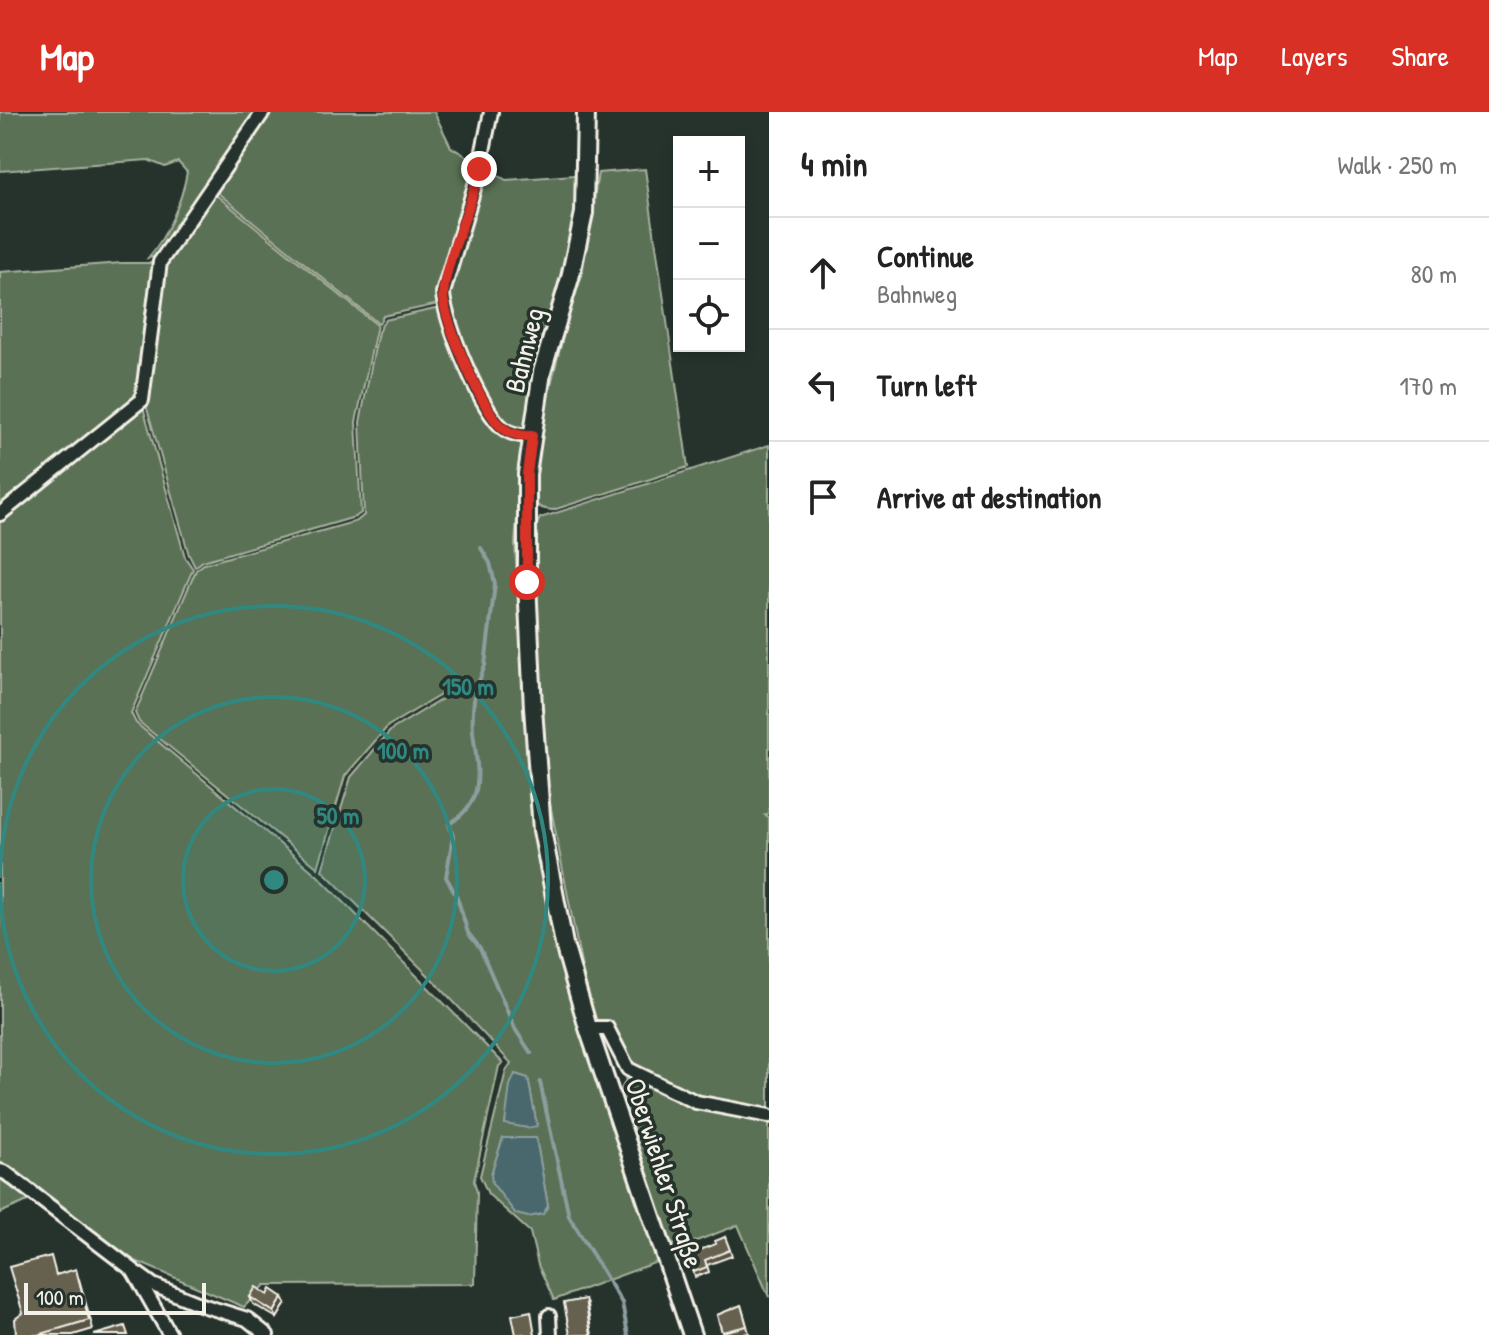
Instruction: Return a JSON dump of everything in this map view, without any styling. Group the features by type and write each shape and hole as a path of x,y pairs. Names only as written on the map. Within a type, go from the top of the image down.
{"main road":[{"name":"Bahnweg","path":"586,112 584,213 570,278 542,372 527,474 527,582 542,830 564,944 588,1028"},
{"name":"Oberwiehler Straße","path":"588,1028 692,1335"}],"street":[{"path":"0,514 142,400 160,262 263,112"},
{"path":"491,112 478,175 446,283 444,305 466,364 493,417 516,435 532,436"},
{"path":"588,1028 607,1028 628,1069 651,1081 696,1102 769,1116"},
{"path":"0,1171 153,1285 247,1319 267,1335"},
{"path":"133,1270 170,1335"},
{"path":"549,1316 550,1335"}],"green space":[{"path":"0,112 257,112 158,256 148,258 168,228 182,194 187,172 178,162 165,167 148,160 0,171"},
{"path":"269,112 434,112 451,147 478,163 439,304 383,316 379,324 213,189"},
{"path":"484,167 506,180 574,175 577,179 576,222 527,430 517,432 498,418 487,400 452,324 448,292"},
{"path":"645,169 688,467 553,510 543,508 536,504 533,497 542,421 567,320 582,275 598,173"},
{"path":"216,195 377,325 356,422 361,513 203,561 195,567 146,405 162,272 168,257 209,196"},
{"path":"153,263 154,269 137,397 0,510 0,272"},
{"path":"440,308 491,424 502,437 523,444 515,543 529,798 552,931 657,1262 554,1300 538,1265 530,1232 488,1194 480,1176 506,1071 511,1063 322,870 351,777 391,730 460,688 461,683 388,726 345,776 318,868 139,722 135,713 196,570 204,564 357,521 364,515 360,422 378,332 385,320","holes":["515,1074 528,1078 537,1126 505,1124","503,1138 536,1138 548,1206 491,1174"]},
{"path":"143,407 185,557 193,569 131,713 136,723 317,875 503,1063 499,1066 474,1181 477,1192 475,1284 265,1285 244,1307 124,1256 0,1169 0,518"},
{"path":"769,445 769,813 765,815 769,817 769,1113 705,1101 634,1068 608,1027 592,1021 549,798 541,724 535,529 540,518"},
{"path":"626,1079 689,1102 769,1119 769,1297 738,1225 686,1245 671,1244 618,1096"},
{"path":"0,1178 30,1197 30,1200 0,1213"}],"water":[{"path":"515,1074 528,1078 537,1126 528,1128 505,1124 510,1085"},
{"path":"503,1138 536,1138 548,1206 543,1214 528,1217 516,1214 492,1183 491,1174"}],"building":[{"path":"725,1237 730,1250 705,1260 707,1267 694,1272 687,1255 716,1244 715,1241"},
{"path":"51,1256 56,1275 76,1269 89,1320 38,1335 12,1335 16,1334 15,1319 23,1313 9,1267"},
{"path":"256,1287 268,1295 271,1289 283,1297 274,1312 250,1297"},
{"path":"585,1299 591,1335 570,1335 564,1303"},
{"path":"741,1305 747,1326 722,1332 717,1315"},
{"path":"531,1311 535,1335 516,1335 512,1315"},
{"path":"125,1326 128,1335 94,1335"}],"waterway":[{"path":"478,684 485,665 495,584 490,563 481,548"},
{"path":"475,692 473,726 477,783 470,805 449,824 453,836 446,877 457,897 468,933 480,948 515,1029 531,1053"},
{"path":"540,1082 569,1216 622,1303 628,1335"}],"route":[{"path":"479,169 448,272 443,293 444,305 466,364 493,417 516,435 532,436 527,474 527,582"}]}
